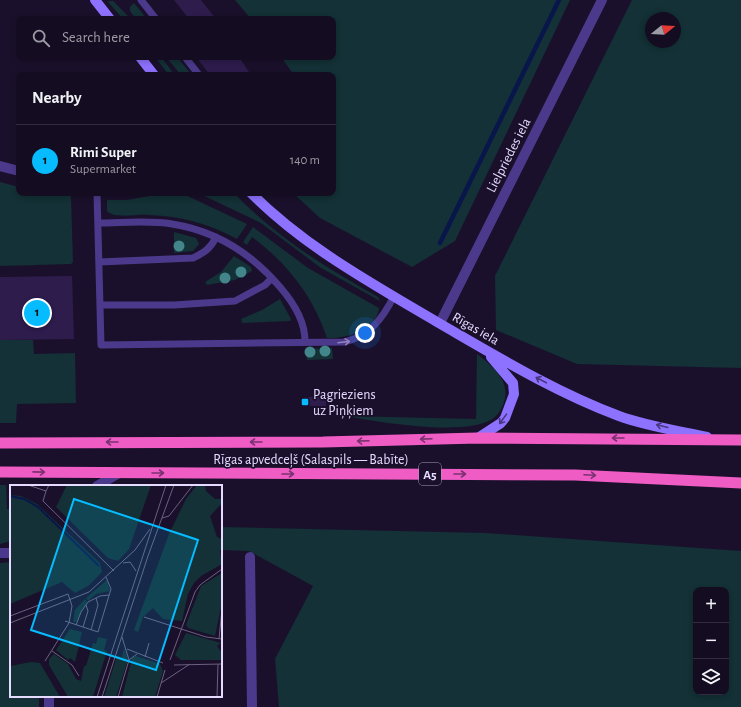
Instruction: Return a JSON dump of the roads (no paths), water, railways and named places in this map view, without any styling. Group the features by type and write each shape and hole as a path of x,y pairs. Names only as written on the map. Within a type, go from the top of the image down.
{"highway":[{"name":"Rīgas apvedceļš (Salaspils — Babīte)","path":"0,443 323,442 478,438 741,440"},
{"name":"Rīgas apvedceļš (Salaspils — Babīte)","path":"0,472 575,475 741,483"}],"main road":[{"path":"95,0 108,16"},
{"path":"142,60 152,72"},
{"name":"Rīgas iela","path":"254,196 291,230 339,263 486,351 581,401 621,417 713,439"},
{"path":"478,438 501,423 511,405 514,394 513,383 507,374 486,351"}],"street":[{"name":"Lielpriedes iela","path":"440,323 602,0"},
{"path":"0,166 16,170"},
{"path":"99,485 119,473"},
{"path":"250,557 252,707"}],"lane":[{"path":"141,0 154,16"},
{"path":"187,60 197,72"},
{"path":"97,196 101,345 306,341 334,343 355,340 363,336 380,320 394,296"},
{"path":"98,223 170,224 197,230 216,237 251,258 288,296 305,331 306,341"},
{"path":"99,262 193,258 203,254 210,247 216,237"},
{"path":"100,305 174,305 235,301 265,285 272,278"}],"waterway":[{"path":"440,243 559,0"}],"place":[{"name":"Rimi Super","path":"37,313"},
{"name":"Pagrieziens uz Piņķiem","path":"305,402"}]}
